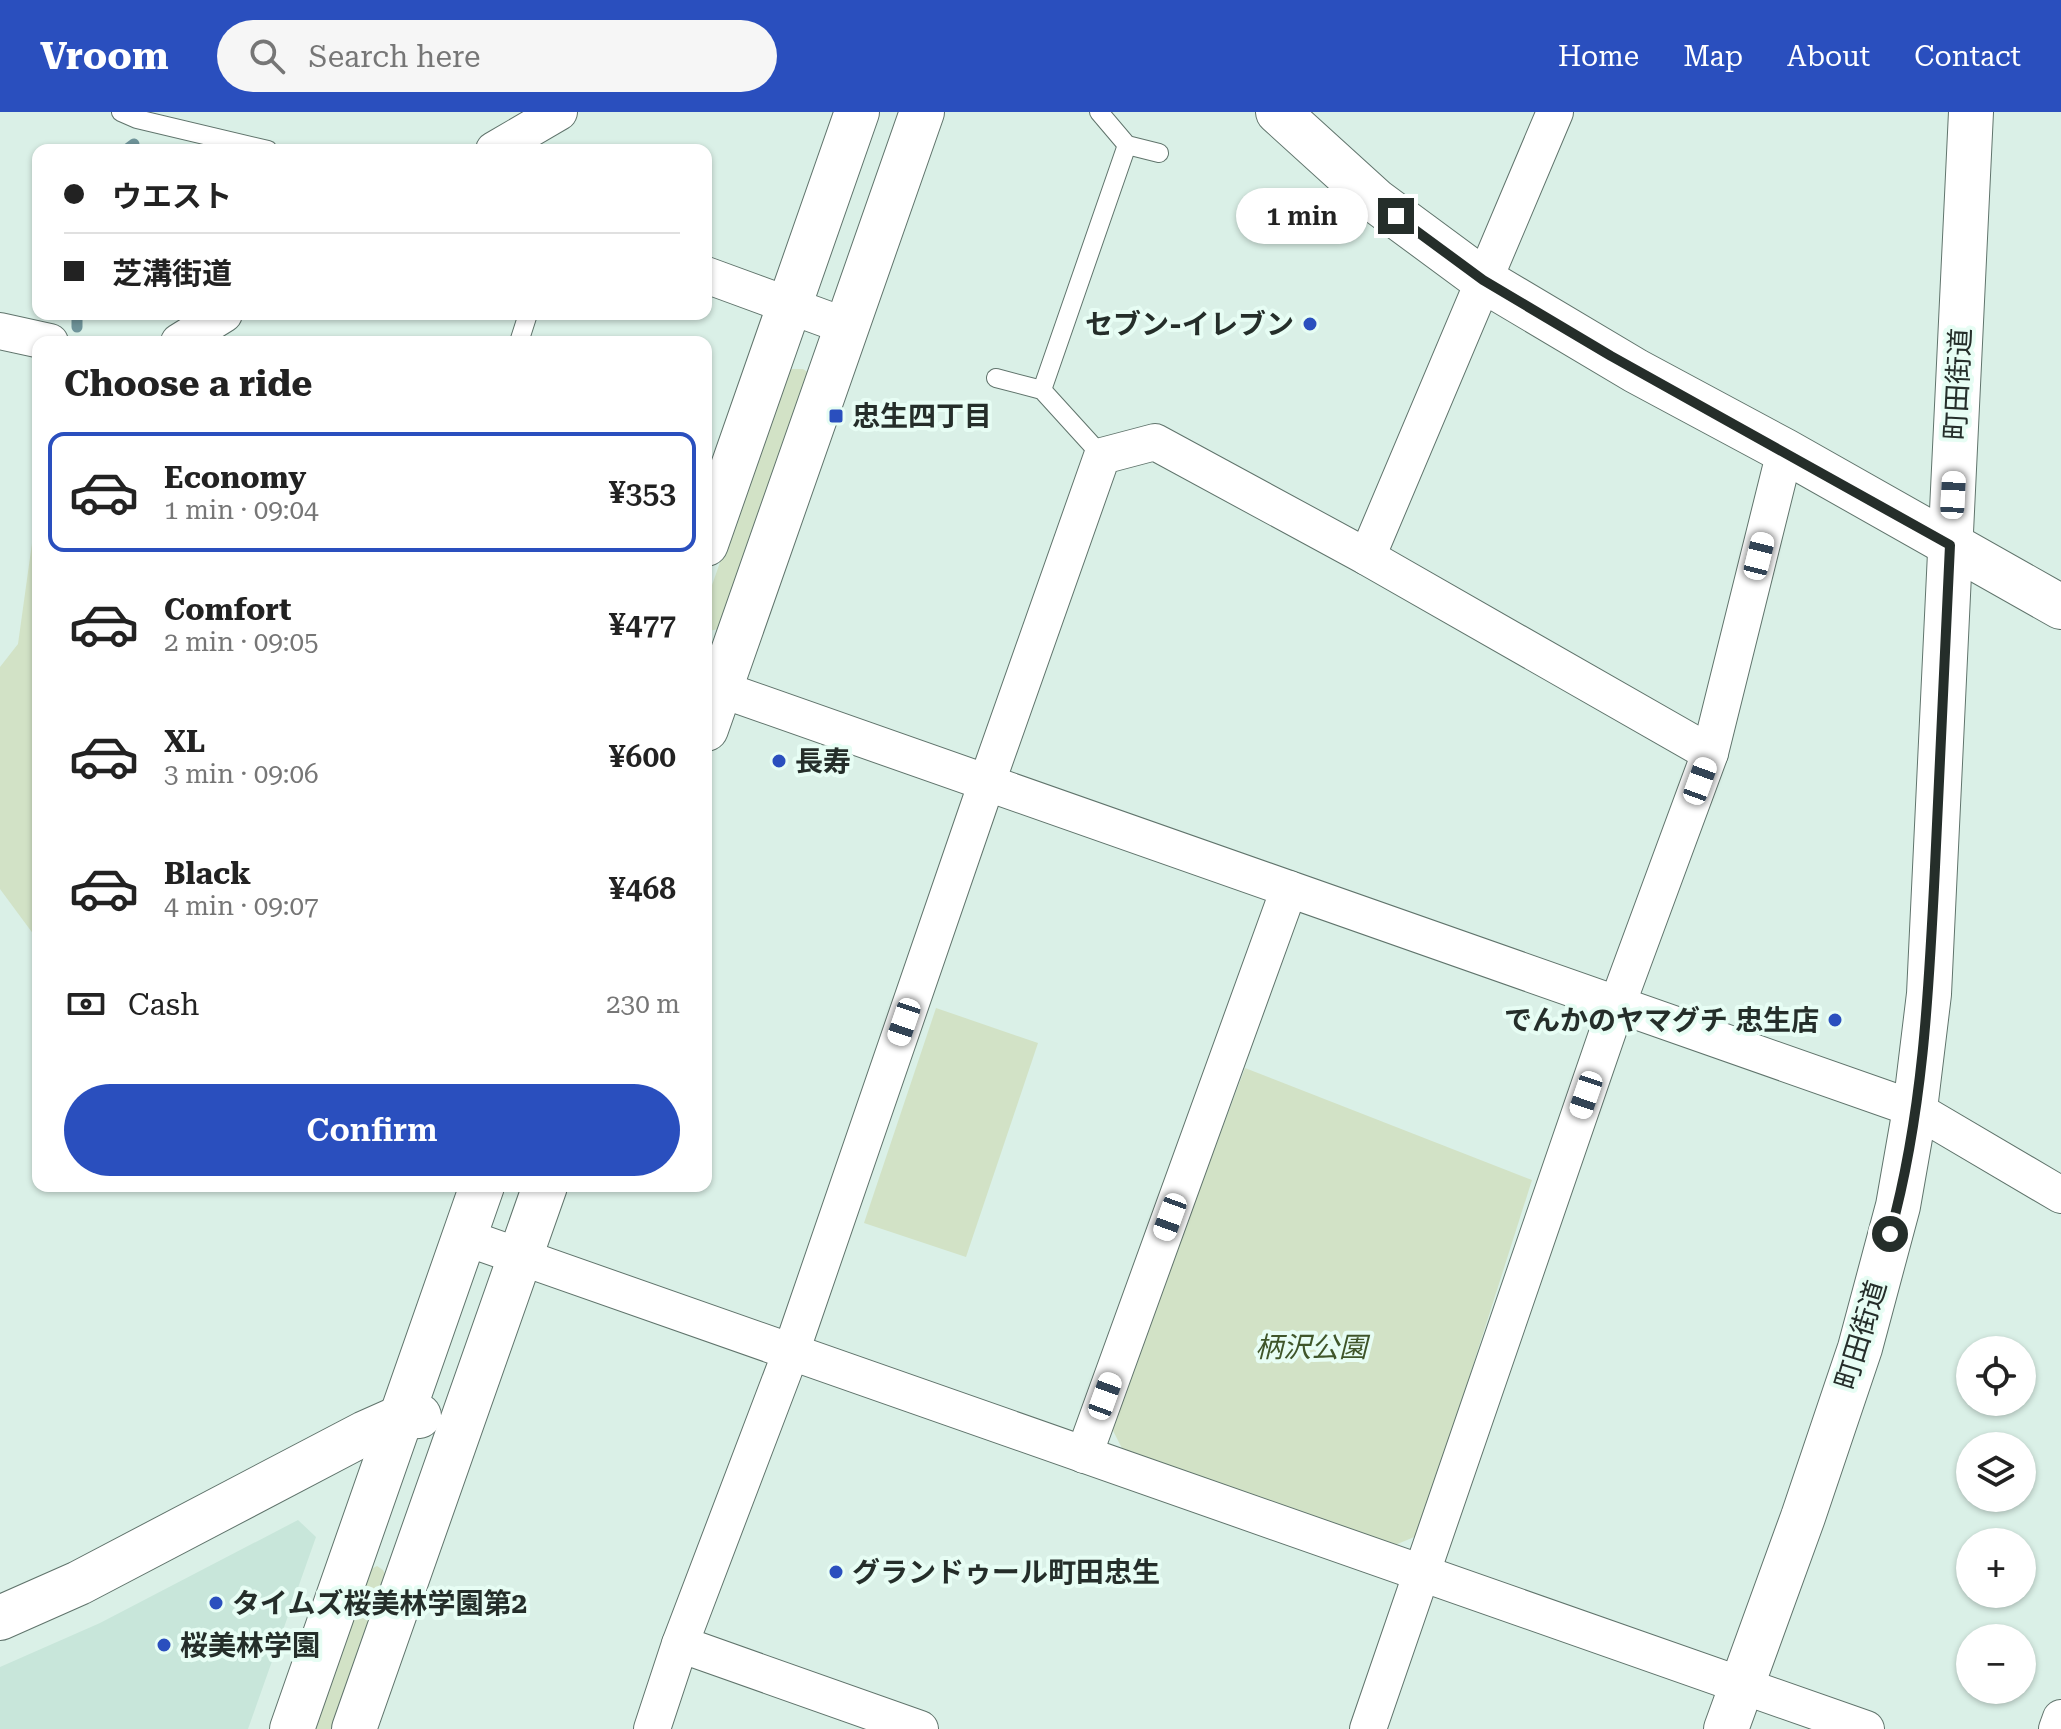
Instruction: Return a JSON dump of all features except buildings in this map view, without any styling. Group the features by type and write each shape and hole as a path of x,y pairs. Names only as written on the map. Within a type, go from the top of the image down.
{"street":[{"path":"504,144 559,112"},
{"path":"712,527 857,112"},
{"path":"922,112 848,327 713,686 1915,1109 2061,1195"},
{"path":"1278,112 1376,201 1483,280 1636,371 2061,607"},
{"path":"1367,557 1555,112"},
{"name":"町田街道","path":"1726,1729 1860,1348 1898,1206 1915,1109 1929,994 1971,112"},
{"path":"712,277 848,327"},
{"path":"189,336 214,320"},
{"path":"0,331 32,338"},
{"path":"652,1729 680,1644 791,1352 1102,456 1155,442 1367,557 1710,753"},
{"path":"1368,1729 1617,1005 1710,753 1785,451"},
{"path":"1084,1455 1289,889"},
{"path":"292,1729 480,1192"},
{"path":"354,1729 543,1192"},
{"path":"464,1237 1866,1729"},
{"path":"0,1618 79,1583 313,1458 401,1417 465,1415"},
{"path":"680,1644 920,1729"},
{"path":"2057,1729 2061,1718"}],"lane":[{"path":"1099,112 1127,145 1159,153"},
{"path":"131,114 245,144"},
{"path":"1042,390 1127,145"},
{"path":"996,378 1042,390 1102,456"}],"shaded area":[{"name":"桜美林学園","path":"298,1520 316,1537 248,1729 0,1729 0,1667 100,1623"}],"green space":[{"path":"792,369 803,369 809,373 723,628 712,630 712,585 787,373"},
{"path":"32,543 32,932 0,889 0,667 18,644"},
{"path":"936,1008 1038,1043 966,1257 864,1223"},
{"name":"柄沢公園","path":"1245,1068 1532,1180 1419,1535 1395,1545 1125,1454 1110,1425"},
{"path":"377,1566 386,1576 334,1729 309,1729 367,1571"}],"waterway":[{"path":"77,320 77,327"}],"place":[{"name":"セブン-イレブン","path":"1310,324"},
{"name":"忠生四丁目","path":"836,416"},
{"name":"長寿","path":"779,761"},
{"name":"でんかのヤマグチ 忠生店","path":"1835,1020"},
{"name":"グランドゥール町田忠生","path":"836,1572"},
{"name":"タイムズ桜美林学園第2","path":"216,1603"},
{"name":"桜美林学園","path":"164,1645"}],"route":[{"path":"1396,216 1483,280 1636,371 1950,545 1929,994 1915,1109 1890,1234"}]}
